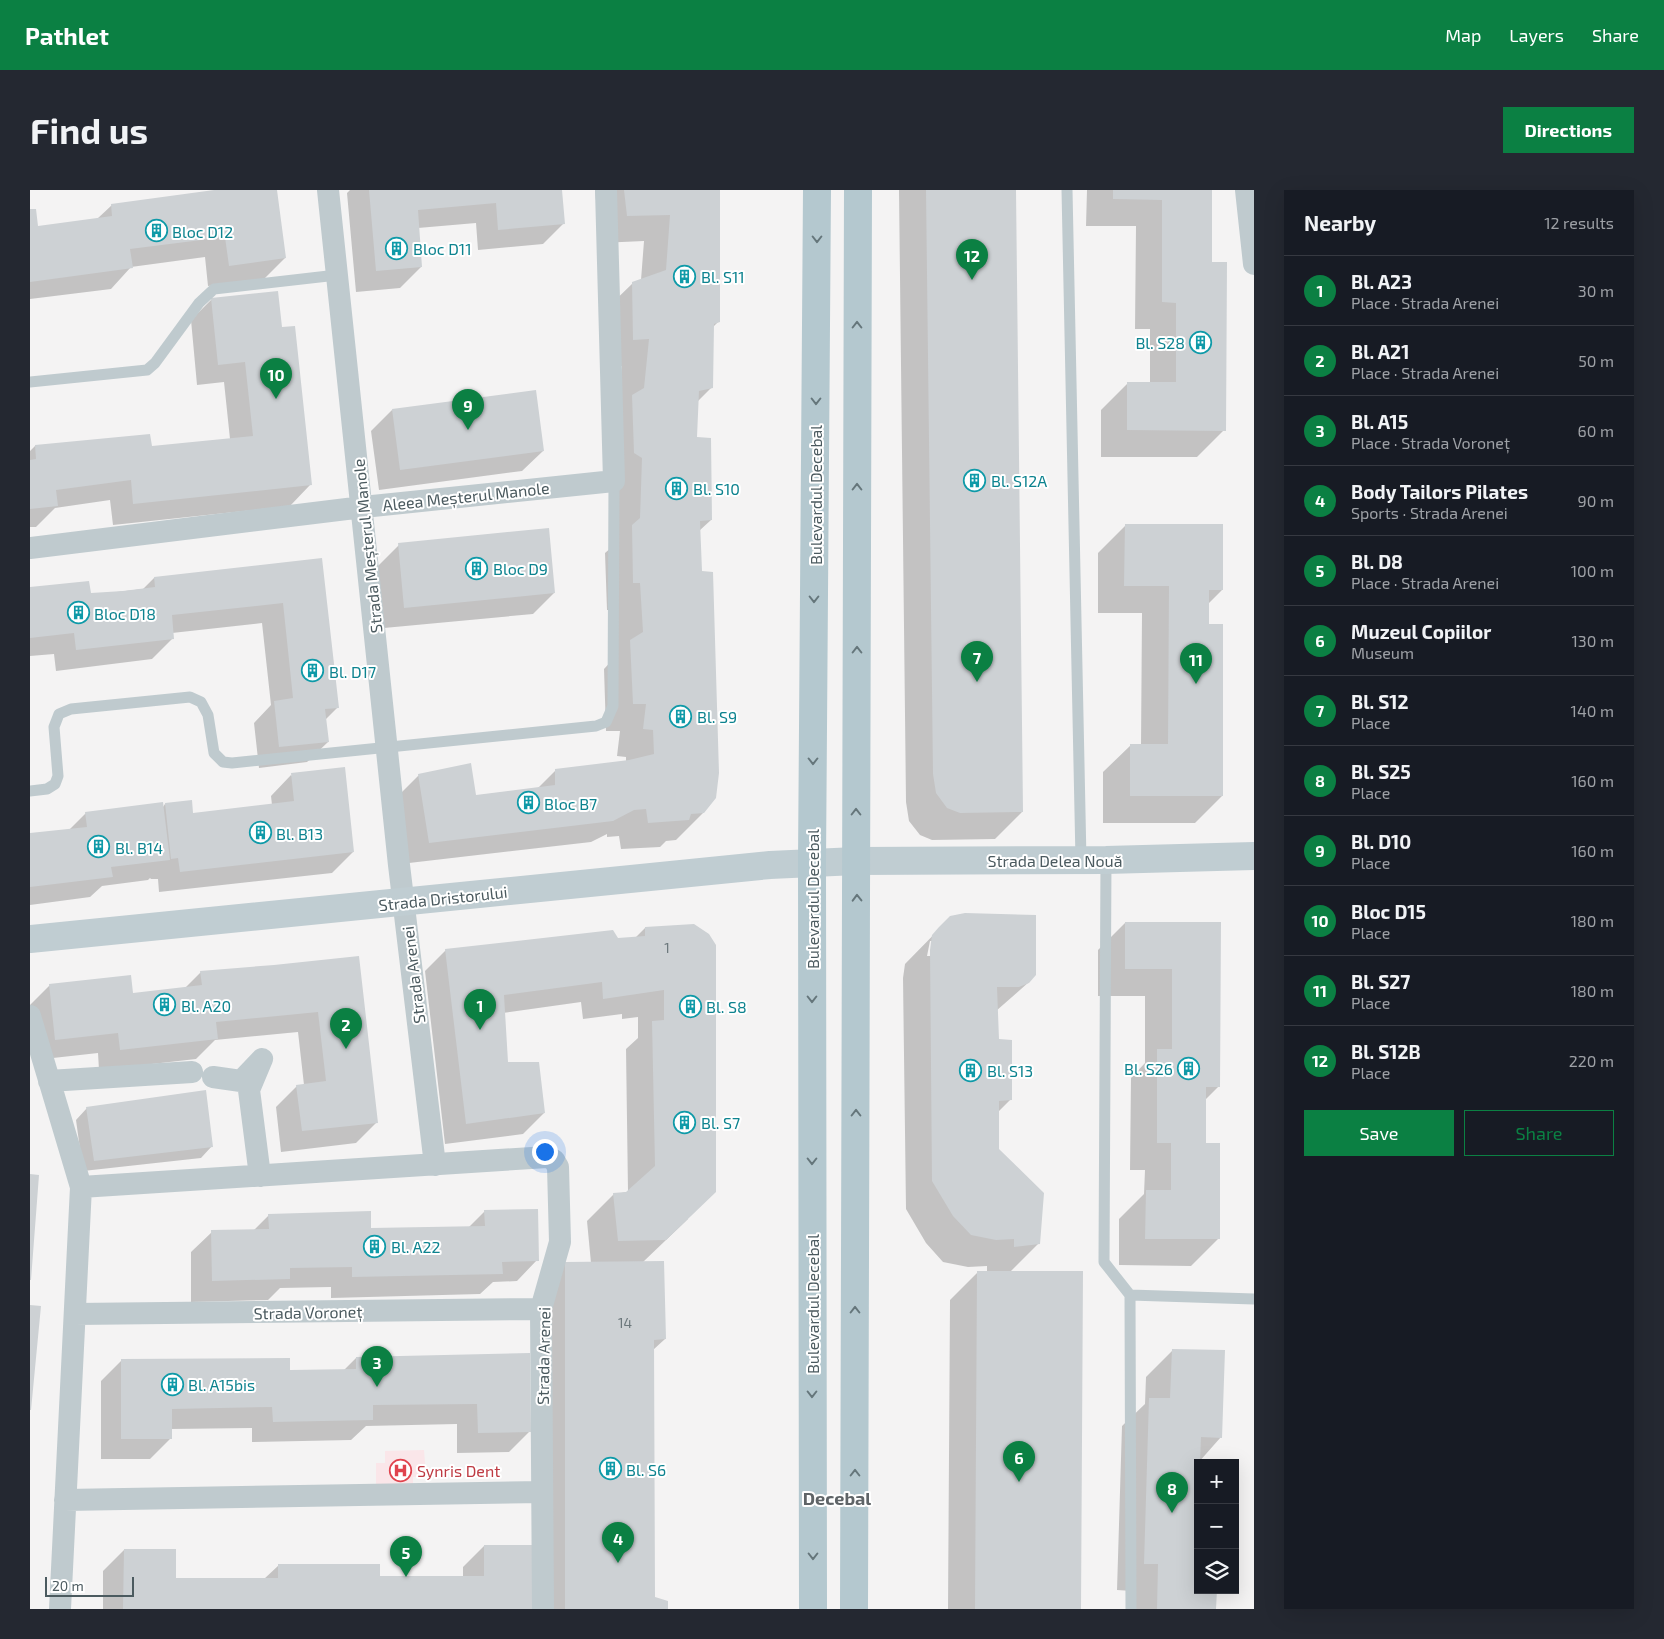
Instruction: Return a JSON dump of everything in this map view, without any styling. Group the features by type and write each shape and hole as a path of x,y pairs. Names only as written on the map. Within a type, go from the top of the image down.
{"main road":[{"name":"Bulevardul Decebal","path":"813,1609 812,862 817,190"},
{"path":"854,1609 858,190"}],"street":[{"name":"Strada Meșterul Manole","path":"328,190 404,902"},
{"path":"606,190 614,481"},
{"path":"1246,190 1254,264"},
{"name":"Aleea Meșterul Manole","path":"30,548 363,507 614,481"},
{"name":"Strada Delea Nouă","path":"856,861 1094,860 1254,856"},
{"name":"Strada Dristorului","path":"30,939 812,862 856,861"},
{"name":"Strada Arenei","path":"404,902 435,1165 546,1157 554,1160 558,1167 560,1242 541,1309 543,1609"},
{"path":"30,1016 81,1187 60,1609"},
{"path":"49,1081 202,1074 241,1081 262,1060 249,1090 260,1176"},
{"path":"81,1187 435,1165"},
{"name":"Strada Voroneț","path":"75,1314 541,1309"},
{"path":"65,1500 542,1492"}],"lane":[{"path":"1066,190 1094,860 1104,1262 1130,1295 1131,1609"},
{"path":"30,382 147,370 156,363 199,303 214,289 337,274"},
{"path":"30,791 47,789 55,784 58,776 54,726 59,714 71,709 190,697 201,702 208,715 214,753 223,762 232,763 596,726 606,722 613,706 614,481"},
{"path":"1130,1295 1254,1299"}],"shaded area":[{"name":"Synris Dent","path":"424,1450 426,1476 413,1477 413,1486 376,1487 376,1463 385,1463 385,1451"}],"building":[{"name":"Bloc D12","path":"214,190 277,190 286,258 229,266 225,237 130,249 133,268 30,282 30,209 36,209 38,226 112,216 111,204"},
{"name":"Bloc D11","path":"369,190 562,190 565,224 498,230 496,203 418,210 422,267 376,271"},
{"path":"624,190 720,190 720,322 714,324 713,388 699,391 697,437 711,438 712,520 700,521 702,571 713,572 719,773 716,798 704,813 691,814 689,820 648,823 646,809 634,810 613,821 429,843 418,774 471,763 476,795 555,785 555,769 629,760 654,754 653,730 643,729 646,704 633,704 630,640 643,632 640,583 633,583 632,525 640,518 642,458 634,453 632,395 644,388 649,339 633,340 632,282 666,270 670,215 627,216"},
{"path":"926,190 1016,190 1023,812 960,813 947,808 936,793 933,774"},
{"name":"Bl. S28","path":"1113,190 1212,190 1212,262 1227,262 1226,431 1127,430 1127,382 1176,382 1176,303 1162,302 1162,200 1113,199"},
{"path":"278,291 282,327 295,326 312,485 133,504 131,480 56,490 58,506 30,509 30,460 36,459 35,445 150,434 152,446 253,436 245,362 218,365 211,298"},
{"path":"536,390 544,451 400,470 392,409"},
{"path":"1125,524 1223,524 1223,590 1209,590 1209,624 1223,624 1223,796 1130,796 1130,744 1168,744 1169,586 1124,586"},
{"name":"Bloc D9","path":"549,528 555,593 404,608 398,543"},
{"name":"Bl. D17","path":"322,558 339,708 325,709 329,742 279,747 274,701 293,698 283,603 172,615 174,639 76,650 74,633 30,638 30,587 89,581 91,593 123,591 155,587 154,577"},
{"name":"Bl. B13","path":"345,767 354,852 180,872 178,858 171,859 165,803 192,800 193,813 294,801 291,773"},
{"name":"Bl. B14","path":"163,802 170,860 111,867 113,877 30,887 30,833 87,827 85,812"},
{"name":"Bl. S13","path":"965,913 1036,915 1036,975 1029,983 1019,987 997,987 999,1039 1012,1040 1012,1100 999,1101 999,1149 1044,1193 1040,1244 1014,1247 1014,1239 996,1240 971,1235 953,1216 932,1181 930,950 932,935 939,927 950,916"},
{"name":"Bl. S26","path":"1125,922 1221,922 1220,1087 1206,1087 1206,1143 1220,1143 1220,1239 1145,1239 1146,1190 1171,1190 1171,1143 1157,1143 1157,1049 1172,1049 1172,969 1125,969"},
{"path":"694,924 709,934 716,945 716,1192 666,1240 618,1241 613,1193 626,1192 655,1166 652,1021 664,1020 664,990 603,999 602,982 504,995 508,1062 539,1062 545,1113 466,1124 445,949 613,930 618,938 645,936 645,927"},
{"path":"359,956 378,1123 302,1131 296,1085 326,1081 318,1012 216,1022 218,1039 120,1050 118,1033 55,1040 49,984 131,975 133,993 202,985 200,971"},
{"path":"206,1090 213,1147 94,1161 86,1107"},
{"path":"30,1174 39,1175 31,1280 30,1280"},
{"name":"Bl. A22","path":"538,1209 539,1261 502,1262 503,1274 352,1277 352,1267 290,1268 290,1279 212,1281 211,1230 269,1229 268,1214 371,1211 371,1228 485,1226 484,1210"},
{"name":"Bl. S6","path":"664,1261 666,1339 654,1340 655,1597 668,1601 668,1609 565,1609 565,1262"},
{"path":"977,1271 1083,1271 1081,1609 975,1609"},
{"path":"30,1305 41,1306 31,1410 30,1410"},
{"path":"1172,1349 1225,1350 1222,1438 1201,1437 1200,1459 1194,1459 1194,1594 1217,1594 1216,1609 1157,1609 1158,1564 1144,1564 1149,1398 1170,1398"},
{"path":"530,1353 531,1432 478,1433 477,1404 373,1405 373,1420 273,1422 272,1407 172,1409 172,1439 121,1439 121,1359 290,1358 290,1370 356,1369 356,1357"},
{"path":"484,1545 533,1545 533,1609 123,1609 124,1549 176,1549 176,1578 278,1578 278,1564 380,1564 380,1576 484,1576"}],"place":[{"name":"Bloc D12","path":"156,231"},
{"name":"Bloc D11","path":"397,248"},
{"name":"Bl. S11","path":"685,276"},
{"name":"Bl. S12B","path":"972,280"},
{"name":"Bl. S28","path":"1201,342"},
{"name":"Bloc D15","path":"276,399"},
{"name":"Bl. D10","path":"468,430"},
{"name":"Bl. S12A","path":"975,480"},
{"name":"Bl. S10","path":"677,488"},
{"name":"Bloc D9","path":"477,568"},
{"name":"Bloc D18","path":"78,613"},
{"name":"Bl. D17","path":"313,671"},
{"name":"Bl. S12","path":"977,682"},
{"name":"Bl. S27","path":"1196,684"},
{"name":"Bl. S9","path":"681,716"},
{"name":"Bloc B7","path":"528,803"},
{"name":"Bl. B13","path":"260,833"},
{"name":"Bl. B14","path":"99,847"},
{"name":"Bl. A20","path":"165,1005"},
{"name":"Bl. S8","path":"690,1006"},
{"name":"Bl. A23","path":"480,1030"},
{"name":"Bl. A21","path":"346,1049"},
{"name":"Bl. S26","path":"1189,1068"},
{"name":"Bl. S13","path":"971,1070"},
{"name":"Bl. S7","path":"685,1122"},
{"name":"Bl. A22","path":"375,1246"},
{"name":"Bl. A15bis","path":"172,1384"},
{"name":"Bl. A15","path":"377,1387"},
{"name":"Bl. S6","path":"610,1469"},
{"name":"Synris Dent","path":"401,1470"},
{"name":"Muzeul Copiilor","path":"1019,1482"},
{"name":"Bl. S25","path":"1172,1513"},
{"name":"Body Tailors Pilates","path":"618,1563"},
{"name":"Bl. D8","path":"406,1577"}],"district":[{"name":"Decebal","path":"837,1498"}]}
